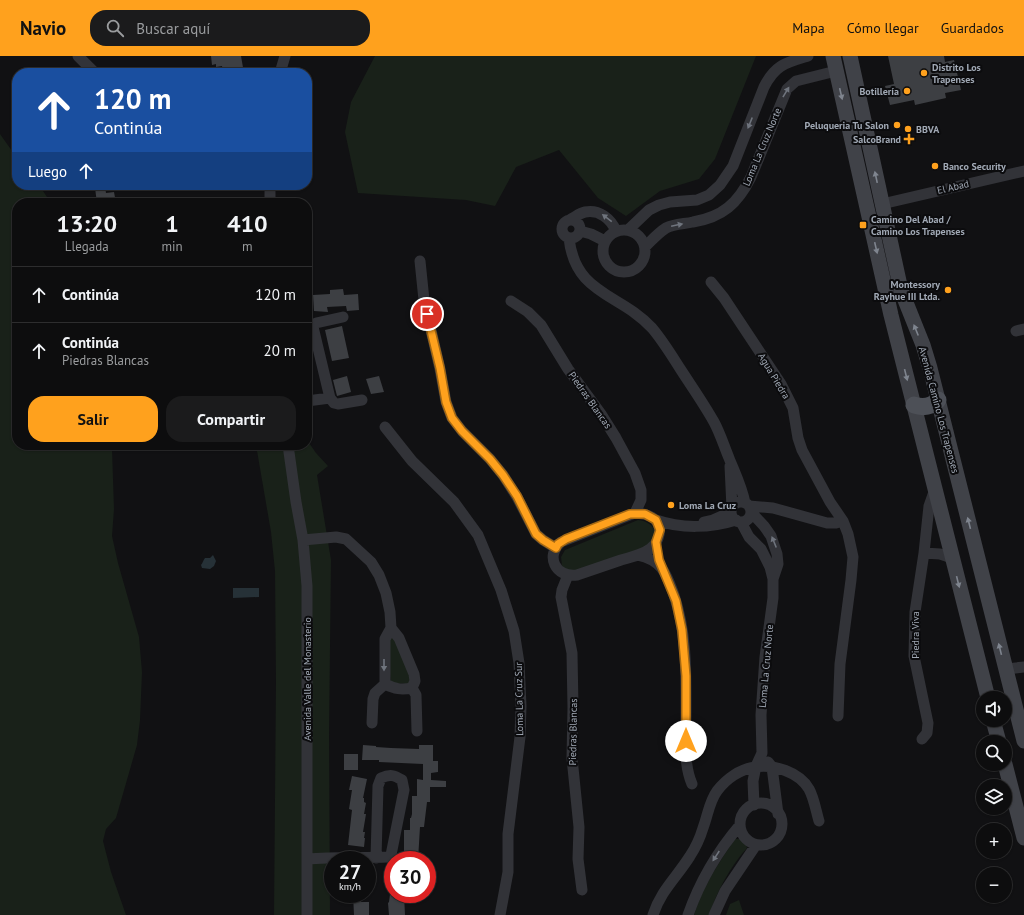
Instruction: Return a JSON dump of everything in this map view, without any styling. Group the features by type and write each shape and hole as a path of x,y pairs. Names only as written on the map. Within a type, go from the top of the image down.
{"main road":[{"path":"833,56 891,315 986,691"},
{"name":"Avenida Camino Los Trapenses","path":"850,56 902,290 922,345 938,400 1024,741"},
{"path":"914,405 920,407 928,406 938,400"},
{"path":"1007,771 1024,838"}],"street":[{"path":"78,56 90,68"},
{"path":"281,68 285,56"},
{"name":"Loma La Cruz Norte","path":"628,230 645,213 659,205 670,202 697,200 709,195 720,185 733,166 764,87 771,75 783,64 808,56"},
{"name":"Loma La Cruz Norte","path":"645,247 658,234 667,228 713,218 730,206 745,189 787,89 796,81 836,71"},
{"name":"El Abad","path":"882,204 1024,171"},
{"path":"571,219 578,222 580,231 577,236 569,238 563,234 561,228 564,222 581,214 592,212 601,214 609,219 616,231"},
{"path":"628,230 638,234 642,239 645,247 644,259 640,266 631,271 623,272 614,269 606,262 603,250 605,241 609,235 616,231 628,230"},
{"path":"580,231 591,234 605,241"},
{"name":"Loma La Cruz Norte","path":"569,238 576,264 587,282 643,319 658,335 707,410 719,432 742,488 748,507 764,526 775,545 778,564 773,579"},
{"path":"420,260 424,300 440,368 446,402 452,418 462,431 490,459 503,475 520,501 536,534 556,548"},
{"name":"Agua Piedra","path":"712,282 781,384 793,408 798,438 802,450 830,502 843,520 850,540 853,557 840,664 838,716"},
{"name":"Piedras Blancas","path":"511,301 528,312 541,325 568,369 601,414 616,438 655,519"},
{"path":"343,317 316,323 313,327 330,398 334,403 338,404 362,400"},
{"path":"312,400 330,398"},
{"name":"Loma La Cruz Sur","path":"385,427 412,461 454,502 478,535 501,590 514,631 519,663 521,706 520,737 508,834 508,872 500,915"},
{"name":"Avenida Valle del Monasterio","path":"289,450 303,540 307,586 307,915"},
{"name":"Loma La Cruz Norte","path":"730,459 735,516 749,537 761,549 770,567 773,579 773,598 765,657 761,716 762,753 756,766 753,781 754,805"},
{"name":"Piedra Viva","path":"922,739 927,733 928,723 914,656 915,612 929,506 935,488"},
{"path":"634,513 641,500 641,490"},
{"path":"735,516 736,504 739,503 748,507 773,508 827,523 836,523 843,520"},
{"path":"681,526 658,539 649,550 638,555 577,575 568,575 560,572 556,567 554,558 558,544 566,539 634,513 645,514 655,519 681,526 696,526 735,516 747,520 748,507"},
{"path":"655,519 659,526 659,560 676,601 682,630 686,676 687,767 692,784"},
{"path":"303,540 336,537 346,539 371,562 379,575 386,592 390,612 391,628 385,639 385,684 375,693 373,699 372,722"},
{"path":"924,553 940,554 952,558"},
{"path":"638,555 652,559 662,567"},
{"name":"Piedras Blancas","path":"568,575 561,597 572,653 572,758 578,826 578,859 582,890"},
{"path":"391,628 399,638 414,674 415,682 412,688"},
{"path":"1006,669 1024,667"},
{"path":"385,684 402,690 412,688"},
{"path":"412,688 416,695 417,731"},
{"path":"762,753 772,767 778,814 781,825 778,836 768,844 756,845 746,839 742,834 740,825 741,817 744,812 754,805 759,804 770,806 778,814"},
{"path":"653,915 663,893 683,867 697,844 710,805 718,790 724,783 736,774 756,766 772,767 790,772 802,781 809,789 820,821"},
{"path":"389,775 395,776 402,780 404,790 392,855 388,857 376,858 378,786 381,778 389,775"},
{"path":"688,915 707,870 727,840 740,825"},
{"path":"714,915 724,891 756,845"},
{"path":"307,859 324,858"}],"shaded area":[{"path":"375,56 756,56 715,159 699,179 660,191 626,216 598,198 559,150 516,167 495,206 466,200 358,193 345,132 351,102"},
{"path":"0,134 12,151 12,190 42,190 48,198 12,198 12,450 112,450 114,509 112,536 139,637 142,672 140,720 137,745 116,818 106,829 103,841 111,872 126,915 0,915"},
{"path":"312,447 328,466 317,475 331,560 330,851 324,851 324,903 330,903 330,915 274,915 276,682 275,571 271,532 257,450 312,450"},
{"path":"638,520 650,524 655,534 652,542 644,549 574,573 568,571 562,566 561,557 565,550"},
{"path":"213,555 216,561 214,566 210,569 202,568 201,565 205,558 210,558"},
{"path":"233,588 259,588 259,597 233,598"},
{"path":"391,636 394,637 410,673 410,684 391,683 387,646"},
{"path":"735,839 740,839 746,844 747,848 735,863 725,880 709,915 694,915 706,885"},
{"path":"739,900 744,915 726,915 730,904"}],"building":[{"path":"211,56 241,56 243,68 222,68 222,66 216,67 216,64 212,65"},
{"name":"Distrito Los Trapenses","path":"888,56 944,56 945,62 954,60 961,90 945,93 946,98 915,105 914,100 890,105 885,86 894,84"},
{"path":"95,190 106,190 106,193 114,192 115,198 96,198"},
{"path":"343,289 344,295 358,294 359,310 347,311 346,306 327,307 328,312 314,311 313,295 330,294 330,290"},
{"path":"342,326 349,358 332,361 325,330"},
{"path":"347,376 351,392 337,396 333,380"},
{"path":"379,376 384,392 371,394 366,379"},
{"path":"363,745 419,749 419,745 433,745 433,761 438,761 438,772 431,773 431,780 446,781 446,787 430,787 430,802 427,802 424,827 420,827 419,851 404,851 404,830 410,830 412,796 417,796 417,779 423,780 423,764 362,760"},
{"path":"344,754 358,754 358,770 344,770"},
{"path":"352,776 367,779 363,798 364,802 366,803 363,832 365,832 364,847 348,845 352,810 349,809 352,790 349,790"},
{"path":"353,903 369,903 369,915 354,915"},
{"path":"388,903 404,903 405,915 389,915"}],"place":[{"name":"Distrito Los Trapenses","path":"924,73"},
{"name":"Botillería","path":"907,91"},
{"name":"Peluqueria Tu Salon","path":"897,125"},
{"name":"BBVA","path":"908,129"},
{"name":"SalcoBrand","path":"909,139"},
{"name":"Banco Security","path":"935,166"},
{"name":"Camino Del Abad / Camino Los Trapenses","path":"863,225"},
{"name":"Montessory Rayhue III Ltda.","path":"948,290"},
{"name":"Loma La Cruz","path":"671,505"}],"route":[{"path":"427,314 440,368 446,402 452,418 462,431 490,459 503,475 517,496 536,534 539,537 556,548 558,544 566,539 630,514 645,514 656,520 660,530 656,542 659,560 671,587 680,615 686,662 686,741"}]}
